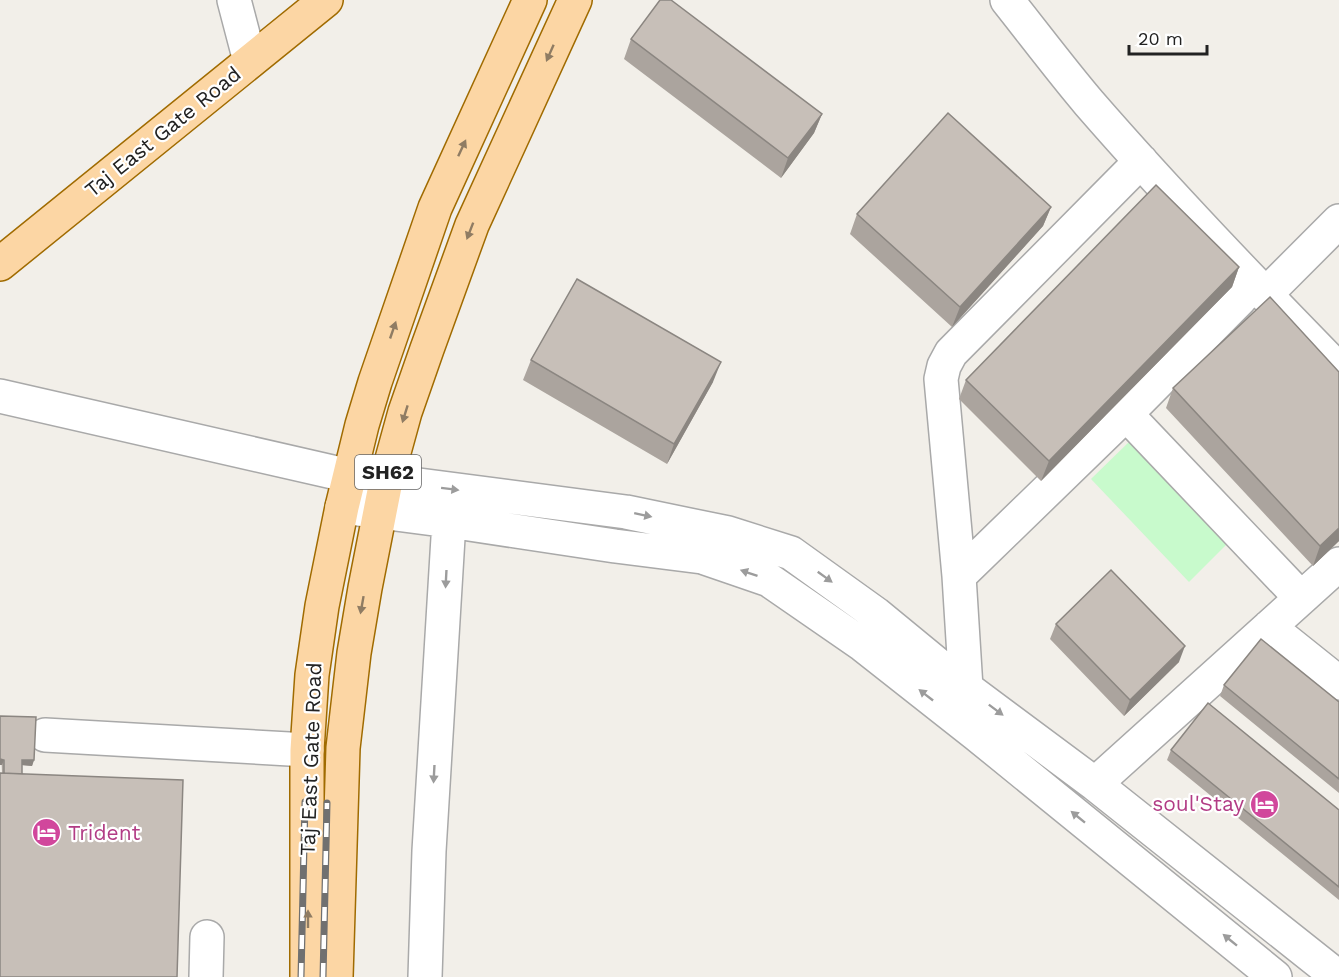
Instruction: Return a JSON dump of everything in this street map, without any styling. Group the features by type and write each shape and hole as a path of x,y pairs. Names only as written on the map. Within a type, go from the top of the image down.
{"main road":[{"name":"Taj East Gate Road","path":"0,264 326,0"},
{"name":"SH62","path":"342,507 375,382 435,208 530,0"},
{"name":"SH62","path":"336,977 343,748 354,653 386,481 412,391 472,225 575,0"},
{"name":"Taj East Gate Road","path":"307,977 308,750 312,675 322,606 342,507"}],"street":[{"path":"234,0 250,62"},
{"path":"1007,0 1088,102 1141,161 1252,297 1339,370"},
{"path":"966,688 959,576 941,379 944,366 951,353 1141,161"},
{"path":"959,576 1126,414 1252,297 1339,221"},
{"path":"0,396 350,476 626,512 728,533 791,553 876,614 966,688 1095,784 1338,977"},
{"path":"1126,414 1301,598"},
{"path":"342,507 702,557 769,580 863,645 1275,977"},
{"path":"425,977 430,839 449,521"},
{"path":"1095,784 1339,564"},
{"path":"1269,627 1339,683"},
{"path":"45,735 308,750"},
{"path":"206,977 207,937"}],"green space":[{"path":"1131,440 1229,542 1189,582 1091,479"}],"building":[{"path":"660,0 671,0 822,114 788,158 631,39"},
{"path":"948,113 1051,207 960,307 857,214"},
{"path":"1156,185 1239,267 1049,461 966,380"},
{"path":"577,279 721,362 674,444 531,360"},
{"path":"1270,297 1339,372 1339,528 1320,546 1173,388"},
{"path":"1111,570 1185,646 1130,700 1056,624"},
{"path":"1261,639 1339,702 1339,779 1224,685"},
{"path":"1208,703 1339,810 1339,887 1171,750"},
{"path":"0,716 36,717 34,760 22,760 22,774 4,773 4,760 0,759"},
{"name":"Trident","path":"0,773 183,780 177,977 0,977"}],"railway":[{"path":"301,977 305,802"},
{"path":"323,977 327,803"}],"place":[{"name":"soul'Stay","path":"1265,804"},
{"name":"Trident","path":"47,833"}]}
